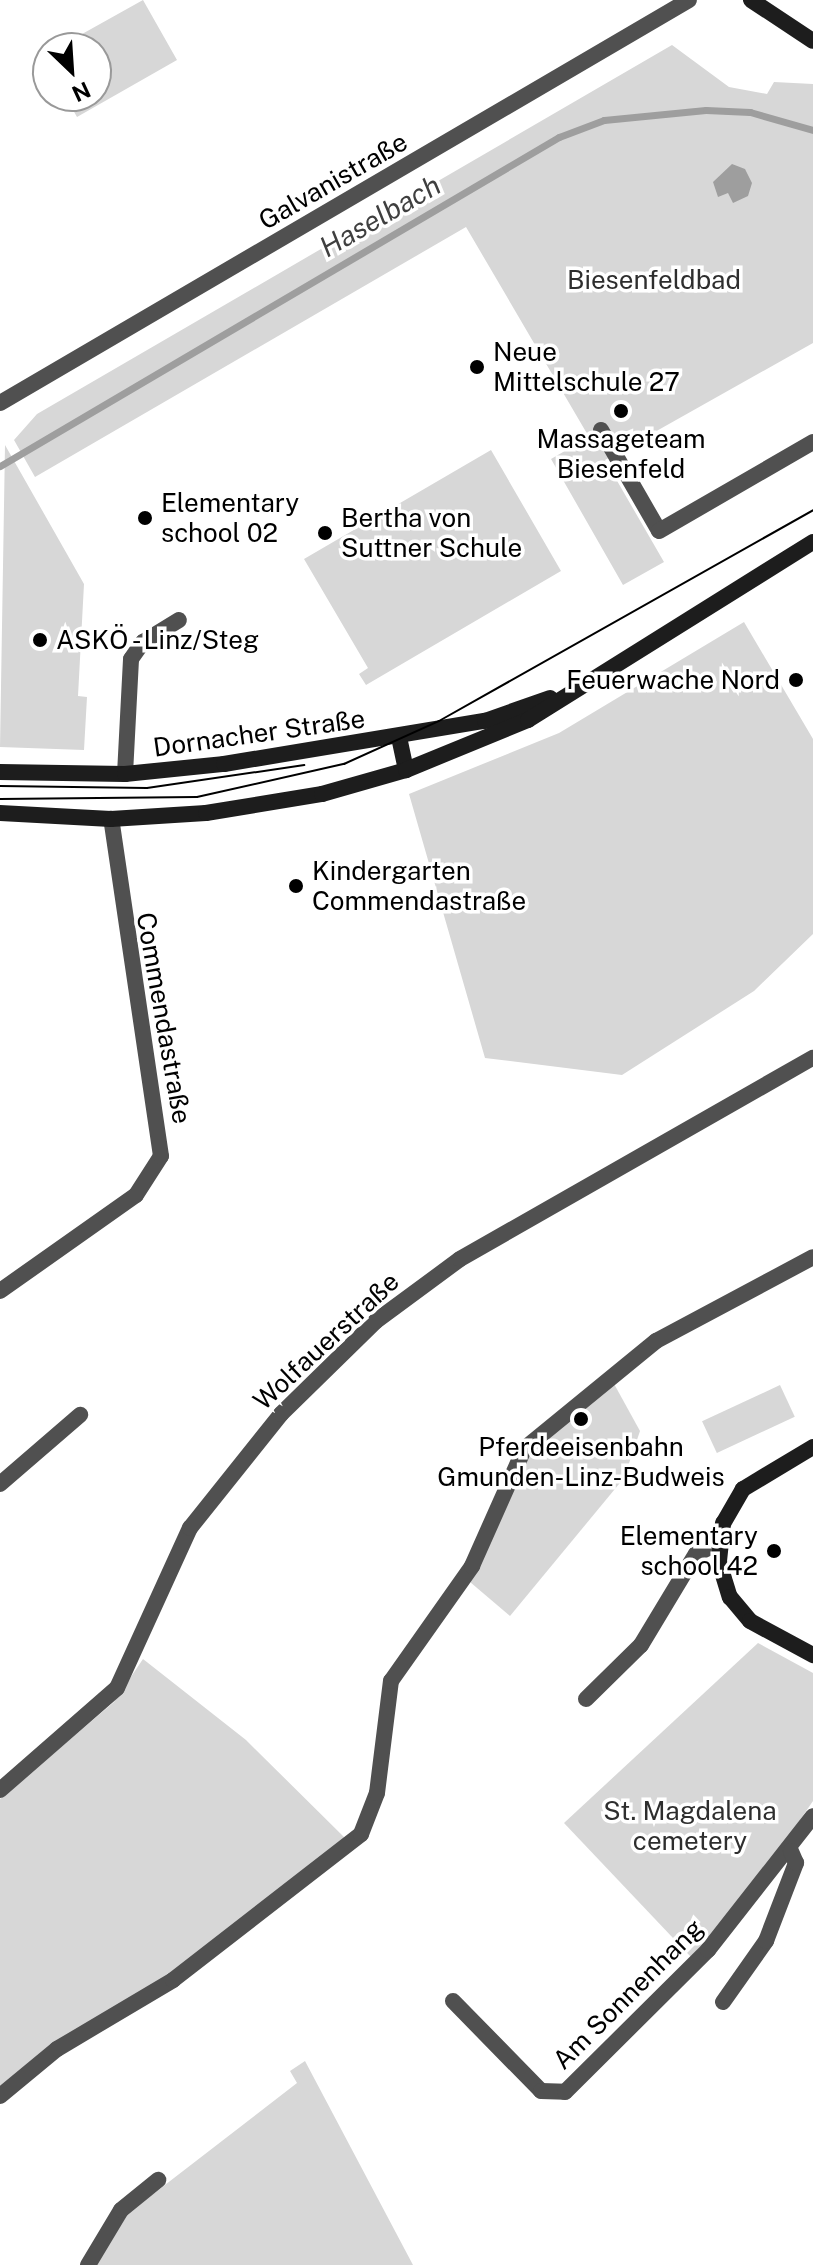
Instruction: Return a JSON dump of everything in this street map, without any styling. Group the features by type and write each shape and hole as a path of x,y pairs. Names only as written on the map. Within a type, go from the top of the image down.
{"street":[{"name":"Galvanistraße","path":"0,403 689,0"},
{"path":"751,0 813,41"},
{"path":"601,430 659,531 813,442"},
{"name":"Dornacher Straße","path":"0,813 111,819 275,803 406,770 507,730 813,542"},
{"name":"Dornacher Straße","path":"125,774 131,659 143,642 179,620"},
{"name":"Dornacher Straße","path":"0,772 125,774 399,737 485,721 585,684"},
{"name":"Dornacher Straße","path":"399,737 406,770"},
{"name":"Commendastraße","path":"0,1291 136,1195 161,1156 111,819"},
{"name":"Wolfauerstraße","path":"0,1790 117,1688 190,1528 281,1414 376,1321 460,1259 813,1058"},
{"path":"0,2096 57,2049 193,1966 361,1834 377,1793 391,1681 472,1566 524,1449 631,1357 813,1257"},
{"path":"0,1484 80,1415"},
{"path":"813,1447 743,1489 719,1543 724,1583 738,1608 768,1634 813,1655"},
{"path":"586,1699 641,1645 696,1554 719,1543"},
{"name":"Am Sonnenhang","path":"453,2001 541,2091 565,2092 708,1950 791,1851 813,1816"},
{"name":"Am Sonnenhang","path":"723,2002 766,1941 796,1863 791,1851"},
{"path":"88,2265 121,2210 158,2180"}],"green space":[{"path":"143,0 177,60 112,97 112,32 86,32"},
{"name":"Biesenfeldbad","path":"672,45 729,87 767,94 774,82 813,84 813,343 605,460 664,562 623,585 551,459 589,437 466,227 35,477 14,440 37,414"},
{"name":"ASKÖ - Linz/Steg","path":"5,445 84,584 78,696 87,697 84,750 0,747"},
{"path":"491,450 561,571 366,685 359,674 368,668 304,559"},
{"path":"744,622 813,739 813,934 754,991 622,1075 485,1058 409,794 559,733"},
{"path":"613,1382 640,1431 624,1478 510,1616 470,1582 514,1476 537,1445"},
{"path":"780,1385 795,1417 717,1453 702,1421"},
{"name":"St. Magdalena cemetery","path":"758,1643 813,1673 813,1801 758,1881 691,1957 564,1823"},
{"path":"143,1659 246,1740 346,1839 188,1962 0,2090 0,1799 114,1702"},
{"path":"305,2061 413,2265 96,2265 126,2215 297,2083 290,2071"}],"shaded area":[{"path":"732,164 745,169 752,183 748,196 733,203 728,193 718,197 713,182"}],"waterway":[{"name":"Haselbach","path":"0,466 559,137 604,120 706,110 750,112 813,130"}],"tram line":[{"path":"0,799 197,797 344,764 439,721 813,510"},
{"path":"0,786 147,788 304,765"}],"place":[{"name":"Neue Mittelschule 27","path":"477,367"},
{"name":"Massageteam Biesenfeld","path":"621,411"},
{"name":"Elementary school 02","path":"145,518"},
{"name":"Bertha von Suttner Schule","path":"325,533"},
{"name":"ASKÖ - Linz/Steg","path":"40,640"},
{"name":"Feuerwache Nord","path":"796,680"},
{"name":"Kindergarten Commendastraße","path":"296,886"},
{"name":"Pferdeeisenbahn Gmunden-Linz-Budweis","path":"581,1419"},
{"name":"Elementary school 42","path":"774,1551"}]}
